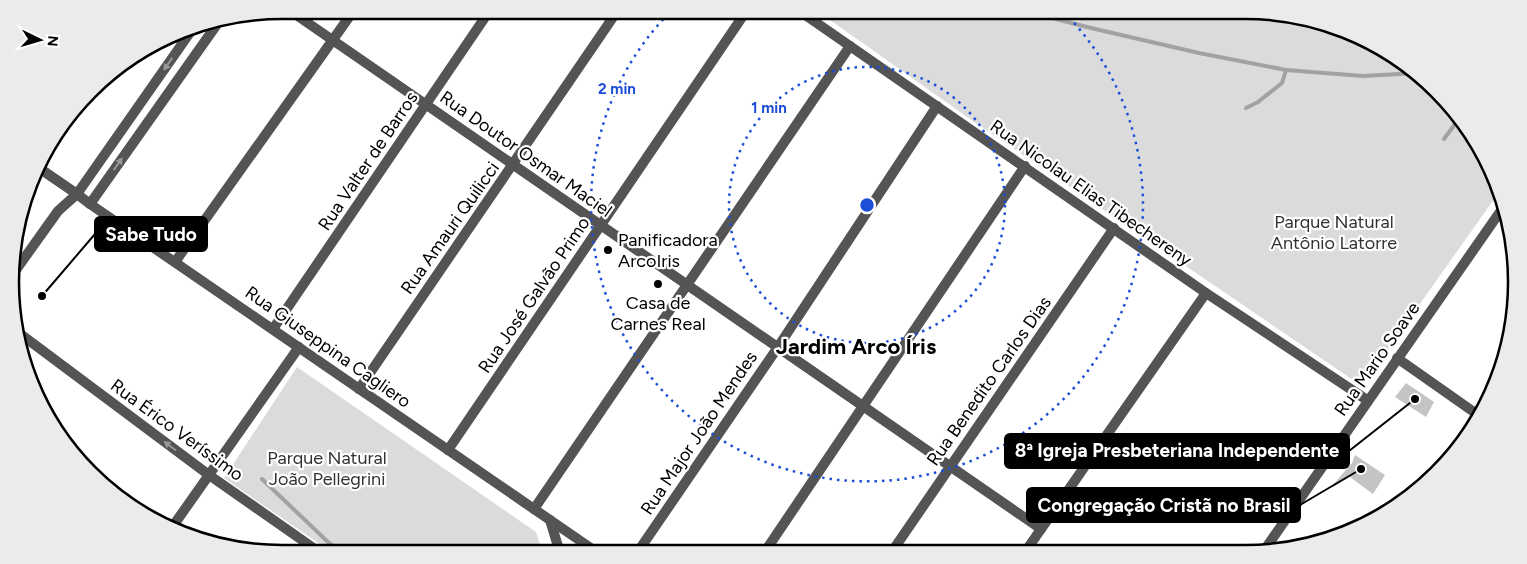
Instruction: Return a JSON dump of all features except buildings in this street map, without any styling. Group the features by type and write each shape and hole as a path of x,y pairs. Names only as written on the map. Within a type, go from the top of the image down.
{"street":[{"name":"Rua Doutor Osmar Maciel","path":"302,19 1041,529"},
{"path":"175,262 348,19"},
{"name":"Rua Valter de Barros","path":"273,329 484,19"},
{"name":"Rua Amauri Quilicci","path":"359,389 612,19"},
{"name":"Rua José Galvão Primo","path":"448,450 741,19"},
{"name":"Rua Nicolau Elias Tibechereny","path":"811,19 1206,293 1367,400"},
{"path":"90,204 214,28"},
{"path":"19,266 58,211 76,194 187,37"},
{"path":"534,509 850,46"},
{"name":"Rua Major João Mendes","path":"642,545 778,347 937,106"},
{"path":"769,545 1025,166"},
{"name":"Rua Giuseppina Cagliero","path":"44,171 586,545"},
{"name":"Rua Mario Soave","path":"1268,544 1367,400 1499,214"},
{"name":"Rua Benedito Carlos Dias","path":"896,545 1114,228"},
{"path":"1030,545 1206,293"},
{"name":"Rua Érico Veríssimo","path":"25,338 209,475 309,545"},
{"path":"176,522 299,347"},
{"path":"1398,358 1474,412"},
{"path":"550,520 558,545"}],"green space":[{"name":"Parque Natural Antônio Latorre","path":"829,19 1262,19 1313,28 1346,39 1377,54 1419,84 1443,108 1464,136 1481,166 1494,199 1366,380 1356,382 970,119"},
{"name":"Parque Natural João Pellegrini","path":"297,367 536,532 540,545 321,545 224,478"}],"waterway":[{"path":"1056,19 1199,53 1286,70 1363,76 1406,74"},
{"path":"1246,108 1258,102 1282,83 1286,70"},
{"path":"1444,139 1455,124"},
{"path":"262,479 332,545"}],"place":[{"name":"Panificadora ArcoIris","path":"608,250"},
{"name":"Casa de Carnes Real","path":"658,284"},
{"name":"Sabe Tudo","path":"42,296"},
{"name":"8ª Igreja Presbeteriana Independente","path":"1415,399"},
{"name":"Congregação Cristã no Brasil","path":"1361,469"}],"district":[{"name":"Jardim Arco Íris","path":"856,346"}]}
